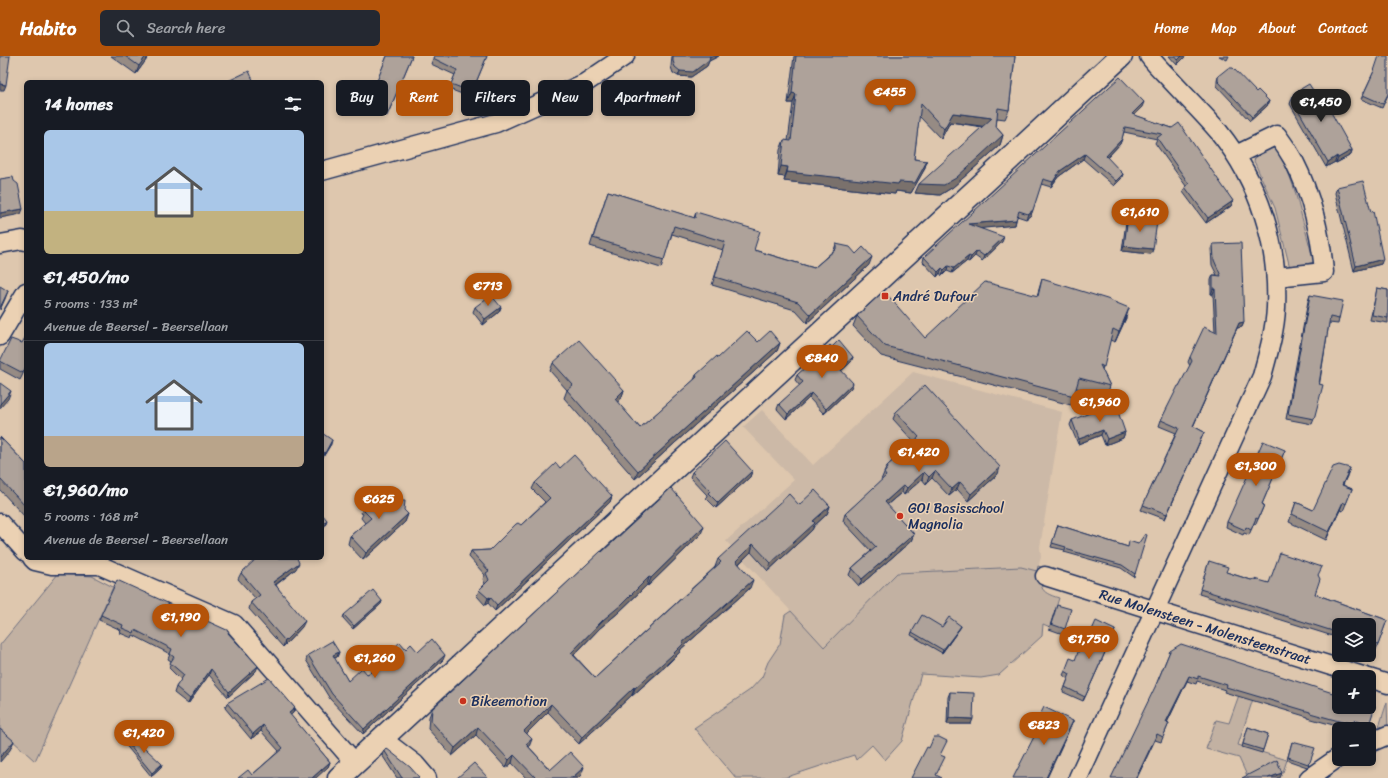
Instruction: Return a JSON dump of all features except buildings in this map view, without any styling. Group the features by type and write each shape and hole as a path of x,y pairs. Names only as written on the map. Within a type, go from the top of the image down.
{"main road":[{"path":"339,778 1121,56"}],"street":[{"path":"324,170 496,123 585,83 626,56"},
{"path":"1078,778 1262,376 1271,343 1276,309 1276,277 1266,220 1259,200 1236,155 1218,132 1149,56"},
{"path":"1236,155 1277,135 1294,161 1309,196 1323,256 1324,272 1276,277"},
{"path":"0,244 24,240"},
{"path":"0,336 24,295"},
{"path":"0,523 24,550"},
{"path":"34,560 52,565 99,565 234,624 355,763"},
{"name":"Rue Molensteen - Molensteenstraat","path":"1045,576 1156,609 1344,670"},
{"path":"1376,680 1388,684"},
{"path":"1376,740 1388,735"},
{"path":"381,738 415,764 426,778"},
{"path":"1309,778 1332,762"}],"shaded area":[{"path":"1271,147 1277,150 1287,169 1294,188 1314,262 1290,268 1275,208 1254,161 1255,158"},
{"name":"GO! Basisschool Magnolia","path":"913,372 1062,412 1040,547 1041,557 1037,571 1021,567 897,573 824,647 726,541 794,480 743,427 762,410 813,465"},
{"path":"1038,566 1044,568 1041,580 1042,588 1052,596 1059,598 1050,627 1043,624 1042,636 999,675 981,678 921,674 902,741 885,760 872,745 856,760 854,755 784,778 736,778 694,728 750,690 762,677 768,662 780,644 785,615 791,611 824,647 897,573 1021,567 1037,571"},
{"path":"58,574 92,576 113,587 35,761 0,729 0,645"},
{"path":"1239,695 1253,699 1238,745 1287,760 1283,772 1271,768 1248,778 1239,758 1206,749 1216,720 1229,723"},
{"path":"1387,702 1388,731 1378,730"}],"place":[{"name":"André Dufour","path":"885,296"},
{"name":"GO! Basisschool Magnolia","path":"900,516"},
{"name":"Bikeemotion","path":"463,701"}]}
